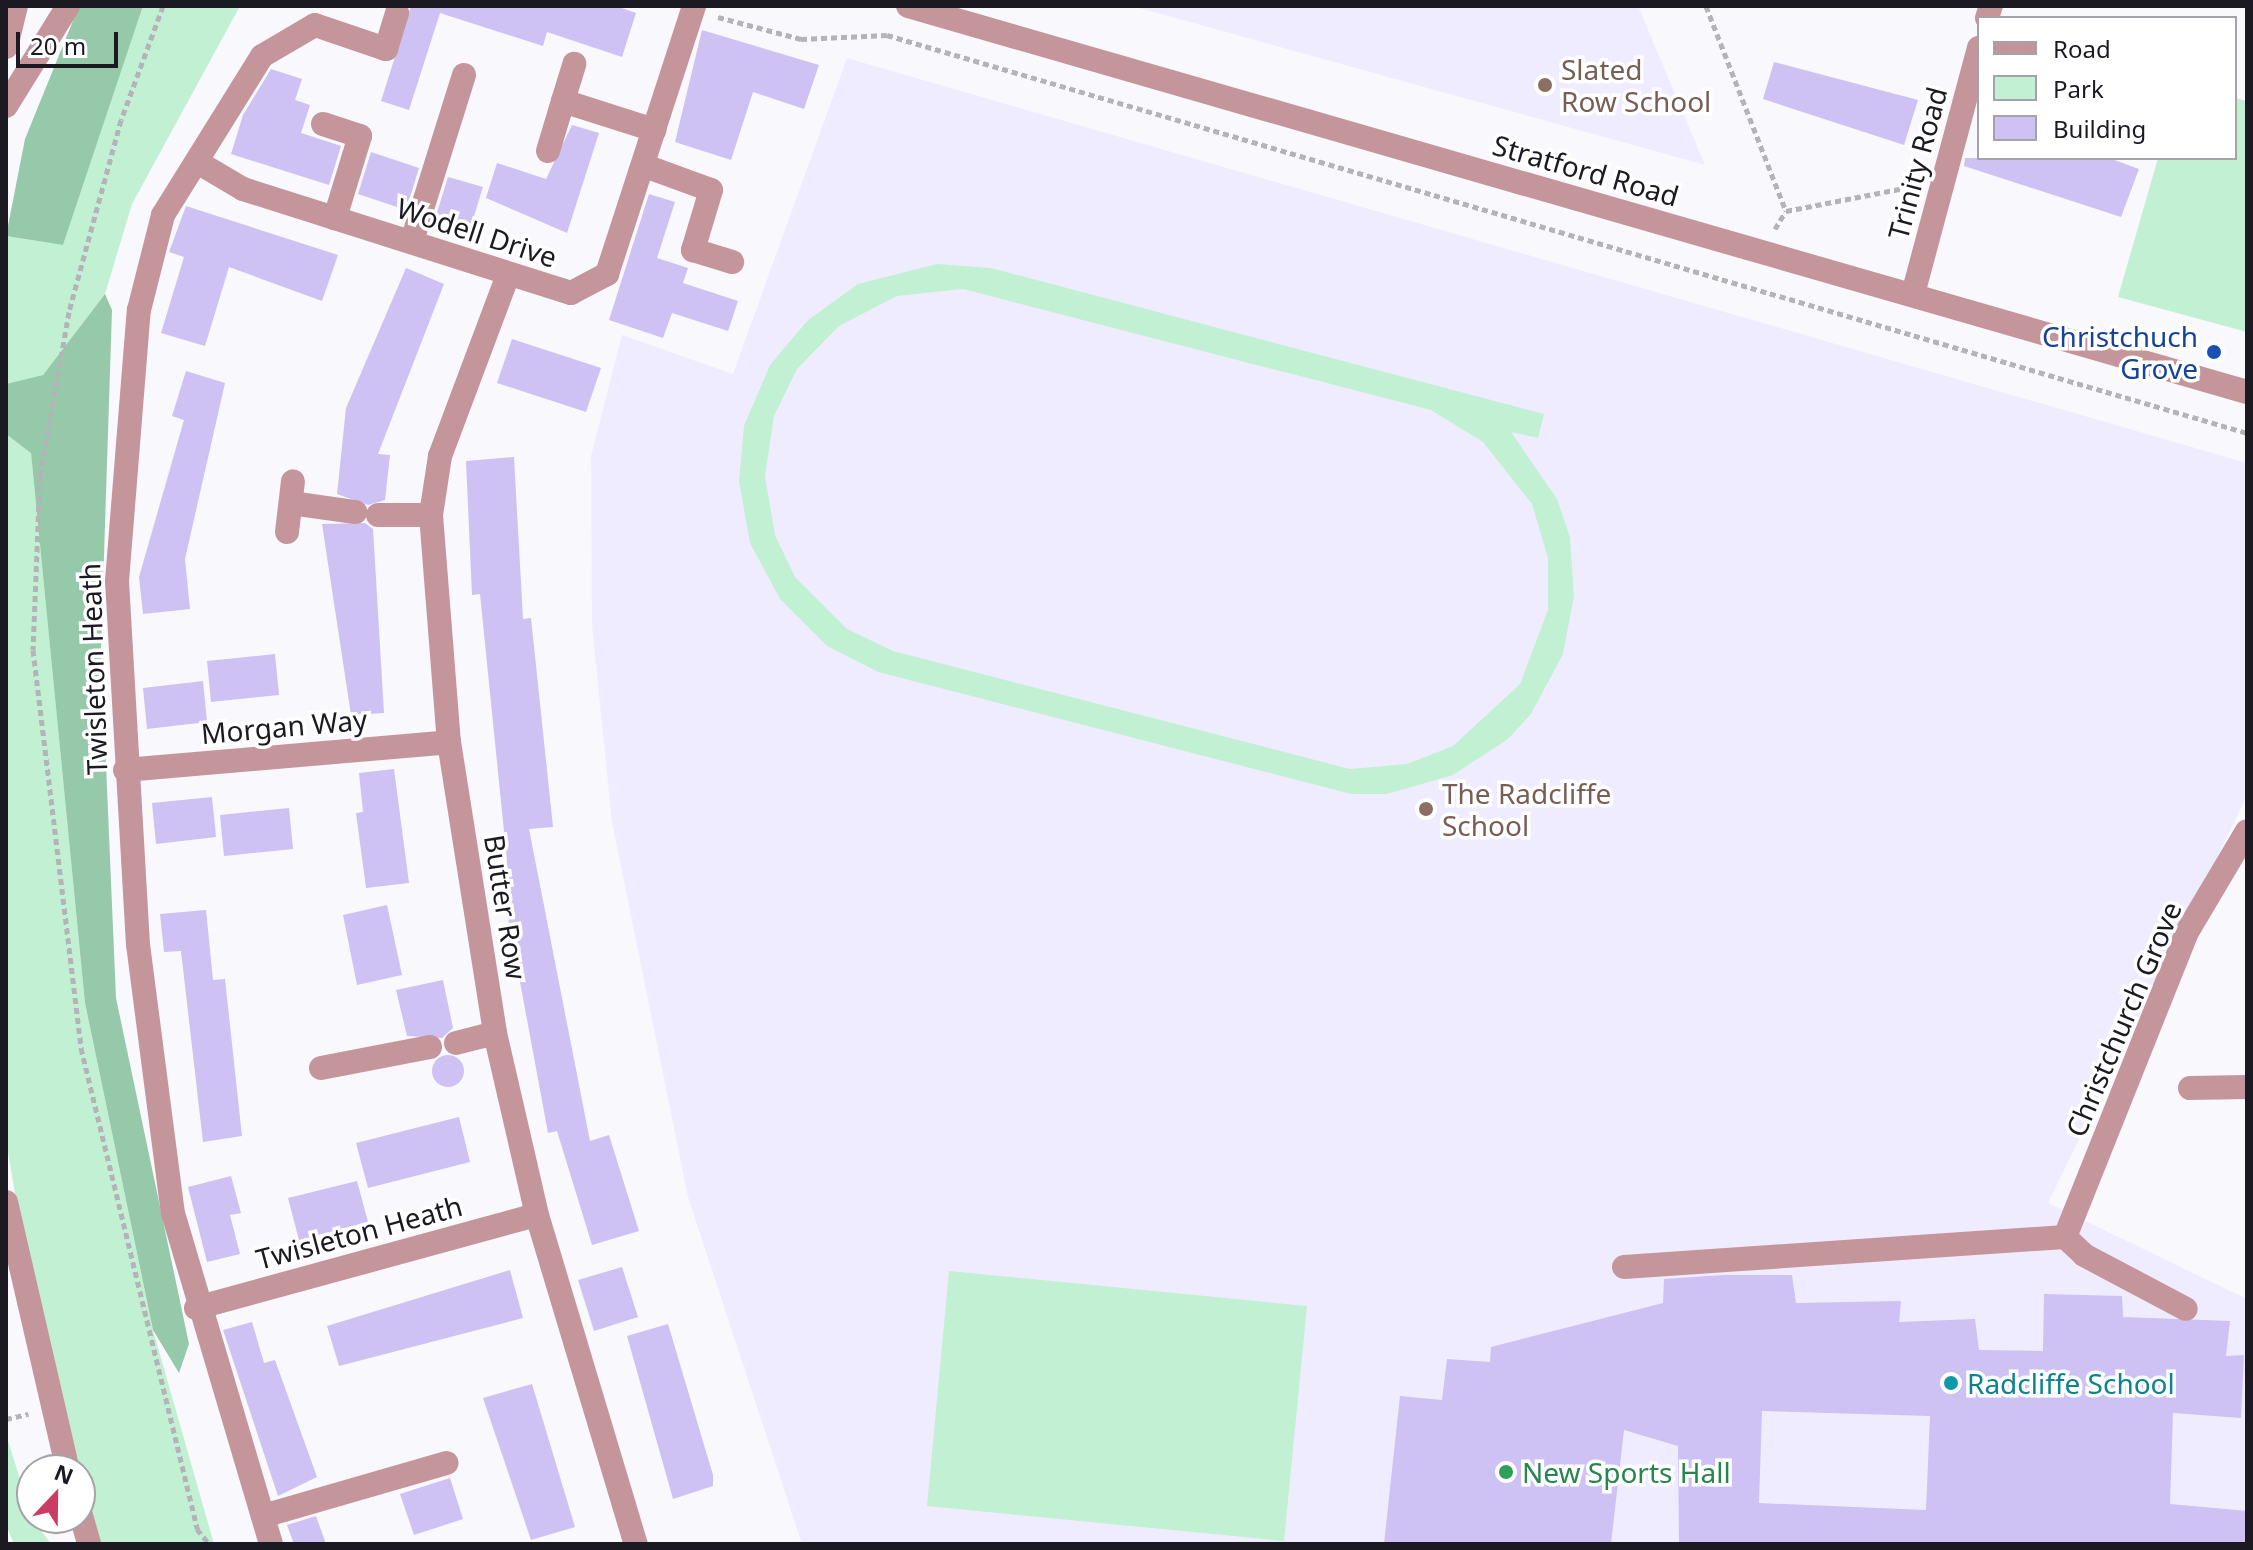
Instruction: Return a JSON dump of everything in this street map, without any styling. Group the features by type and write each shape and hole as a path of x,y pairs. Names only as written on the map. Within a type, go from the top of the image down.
{"street":[{"path":"6,47 16,6"},
{"path":"6,106 68,6"},
{"name":"Stratford Road","path":"908,6 2247,392"},
{"name":"Wodell Drive","path":"199,163 243,189 571,293 607,274 645,166 693,8"},
{"name":"Twisleton Heath","path":"271,1544 196,1308 173,1214 138,945 125,770 117,581 139,310 163,215 199,163 262,56 315,25 386,49 397,13"},
{"name":"Trinity Road","path":"1913,294 1977,55"},
{"path":"548,151 574,64"},
{"path":"412,241 464,75"},
{"path":"563,101 654,130"},
{"path":"323,124 360,136 335,218"},
{"path":"645,166 711,190 693,250 732,262"},
{"name":"Butter Row","path":"508,275 440,456 431,515 449,742 495,1033 537,1215 636,1544"},
{"path":"287,532 292,492 366,513 431,515"},
{"name":"Morgan Way","path":"125,770 449,742"},
{"name":"Christchurch Grove","path":"2065,1237 2187,932 2247,831"},
{"path":"456,1043 495,1033"},
{"path":"321,1068 430,1047"},
{"path":"2190,1088 2247,1087"},
{"path":"6,1202 64,1454"},
{"name":"Twisleton Heath","path":"196,1308 537,1215"},
{"path":"1624,1267 2065,1237 2084,1255 2186,1309"},
{"path":"263,1516 447,1463"}],"path":[{"path":"163,6 121,120 69,312 40,476 33,650 81,1048 197,1529 209,1544"},
{"path":"1706,6 1786,211 1943,181"},
{"path":"693,8 801,39 887,35 2247,433"}],"shaded area":[{"name":"Slated Row School","path":"1132,6 1638,6 1705,165"},
{"name":"The Radcliffe School","path":"847,58 2247,463 2247,796 2048,1203 2247,1299 2247,1544 802,1544 688,1197 612,822 592,626 591,456 622,335 733,374"}],"green space":[{"path":"79,6 143,6 63,245 6,236 25,139"},
{"path":"143,6 240,6 132,204 105,294 43,375 6,384 6,236 63,245"},
{"path":"2237,98 2247,101 2247,332 2118,297 2157,160 2237,160"},
{"path":"937,264 991,268 1544,414 1538,438 1511,432 1557,499 1570,537 1574,596 1563,654 1531,714 1508,739 1453,775 1387,794 1351,794 878,672 827,646 780,599 750,543 739,481 744,426 770,365 808,320 858,284","holes":["963,289 1431,410 1483,442 1532,504 1548,558 1548,610 1520,684 1453,746 1407,764 1350,769 893,651 847,629 795,577 775,535 765,476 774,416 797,369 839,326 897,296"]},
{"path":"105,294 112,310 101,648 116,998 189,1344 179,1373 153,1330 85,1003 31,453 6,434 6,384 43,375"},
{"path":"6,434 31,452 85,1003 153,1330 214,1544 97,1544 94,1534 96,1454 73,1454 34,1307 6,1140"},
{"path":"949,1271 1307,1306 1284,1541 927,1506"},
{"path":"6,1434 16,1466 16,1534 44,1534 51,1544 14,1544 6,1525"}],"building":[{"path":"411,6 616,6 636,13 622,57 547,32 543,46 440,13 409,110 381,101"},
{"path":"702,30 819,65 804,109 753,92 731,160 675,142"},
{"path":"1774,62 1918,100 1904,145 1763,99"},
{"path":"271,69 302,79 295,100 310,105 301,133 341,146 329,185 231,154 243,115"},
{"path":"572,125 599,133 567,233 486,198 497,163 546,179"},
{"path":"371,152 419,168 406,210 358,194"},
{"path":"1965,158 2114,160 2139,169 2121,217 1964,166"},
{"path":"448,177 483,187 470,229 435,219"},
{"path":"649,194 675,202 657,258 688,268 683,283 738,301 728,331 672,313 663,338 609,320"},
{"path":"186,206 338,255 322,301 229,267 205,346 161,333 184,257 169,252"},
{"path":"406,268 444,284 378,454 390,455 385,500 368,505 337,494 346,408"},
{"path":"512,339 601,368 586,412 497,383"},
{"path":"186,371 225,383 185,559 190,609 143,614 139,577 184,420 172,416"},
{"path":"514,457 523,619 531,618 553,827 529,829 590,1141 609,1135 639,1231 592,1245 557,1131 548,1133 498,863 507,861 480,594 472,595 466,461"},
{"path":"365,523 373,529 384,713 351,715 322,524"},
{"path":"275,654 279,695 211,702 207,661"},
{"path":"203,681 207,722 147,729 143,688"},
{"path":"394,769 409,883 366,888 356,813 363,812 359,773"},
{"path":"212,797 216,837 156,844 152,803"},
{"path":"289,808 293,849 224,856 220,815"},
{"path":"387,905 402,975 357,985 343,915"},
{"path":"206,910 213,980 225,979 242,1136 203,1142 181,951 164,952 160,914"},
{"path":"443,980 453,1028 442,1038 407,1036 396,990"},
{"path":"448,1055 459,1060 464,1071 459,1082 448,1087 437,1082 432,1071 437,1060"},
{"path":"459,1117 470,1162 368,1188 356,1143"},
{"path":"231,1176 241,1213 230,1215 240,1254 207,1262 188,1187"},
{"path":"357,1181 368,1222 299,1240 288,1198"},
{"path":"622,1267 638,1317 594,1331 578,1280"},
{"path":"510,1270 523,1318 339,1366 327,1326"},
{"name":"Radcliffe School","path":"1792,1275 1796,1303 1901,1301 1899,1322 1975,1319 1979,1350 2043,1351 2044,1294 2122,1296 2123,1317 2230,1321 2226,1356 2244,1355 2241,1418 2173,1413 2170,1504 2247,1511 2247,1544 1679,1544 1678,1446 1624,1430 1611,1544 1384,1544 1400,1396 1442,1400 1447,1359 1490,1362 1491,1347 1663,1303 1664,1279","holes":["1762,1411 1930,1416 1926,1510 1759,1503"]},
{"path":"252,1322 264,1363 275,1360 317,1477 278,1496 223,1330"},
{"path":"668,1324 713,1475 713,1486 673,1499 627,1336"},
{"path":"532,1384 575,1527 531,1540 483,1398"},
{"path":"450,1478 463,1519 414,1535 400,1494"},
{"path":"316,1516 326,1544 294,1544 287,1525"}],"place":[{"name":"Slated Row School","path":"1545,85"},
{"name":"Christchuch Grove","path":"2214,352"},
{"name":"The Radcliffe School","path":"1426,809"},
{"name":"Radcliffe School","path":"1951,1383"},
{"name":"New Sports Hall","path":"1506,1472"}]}
